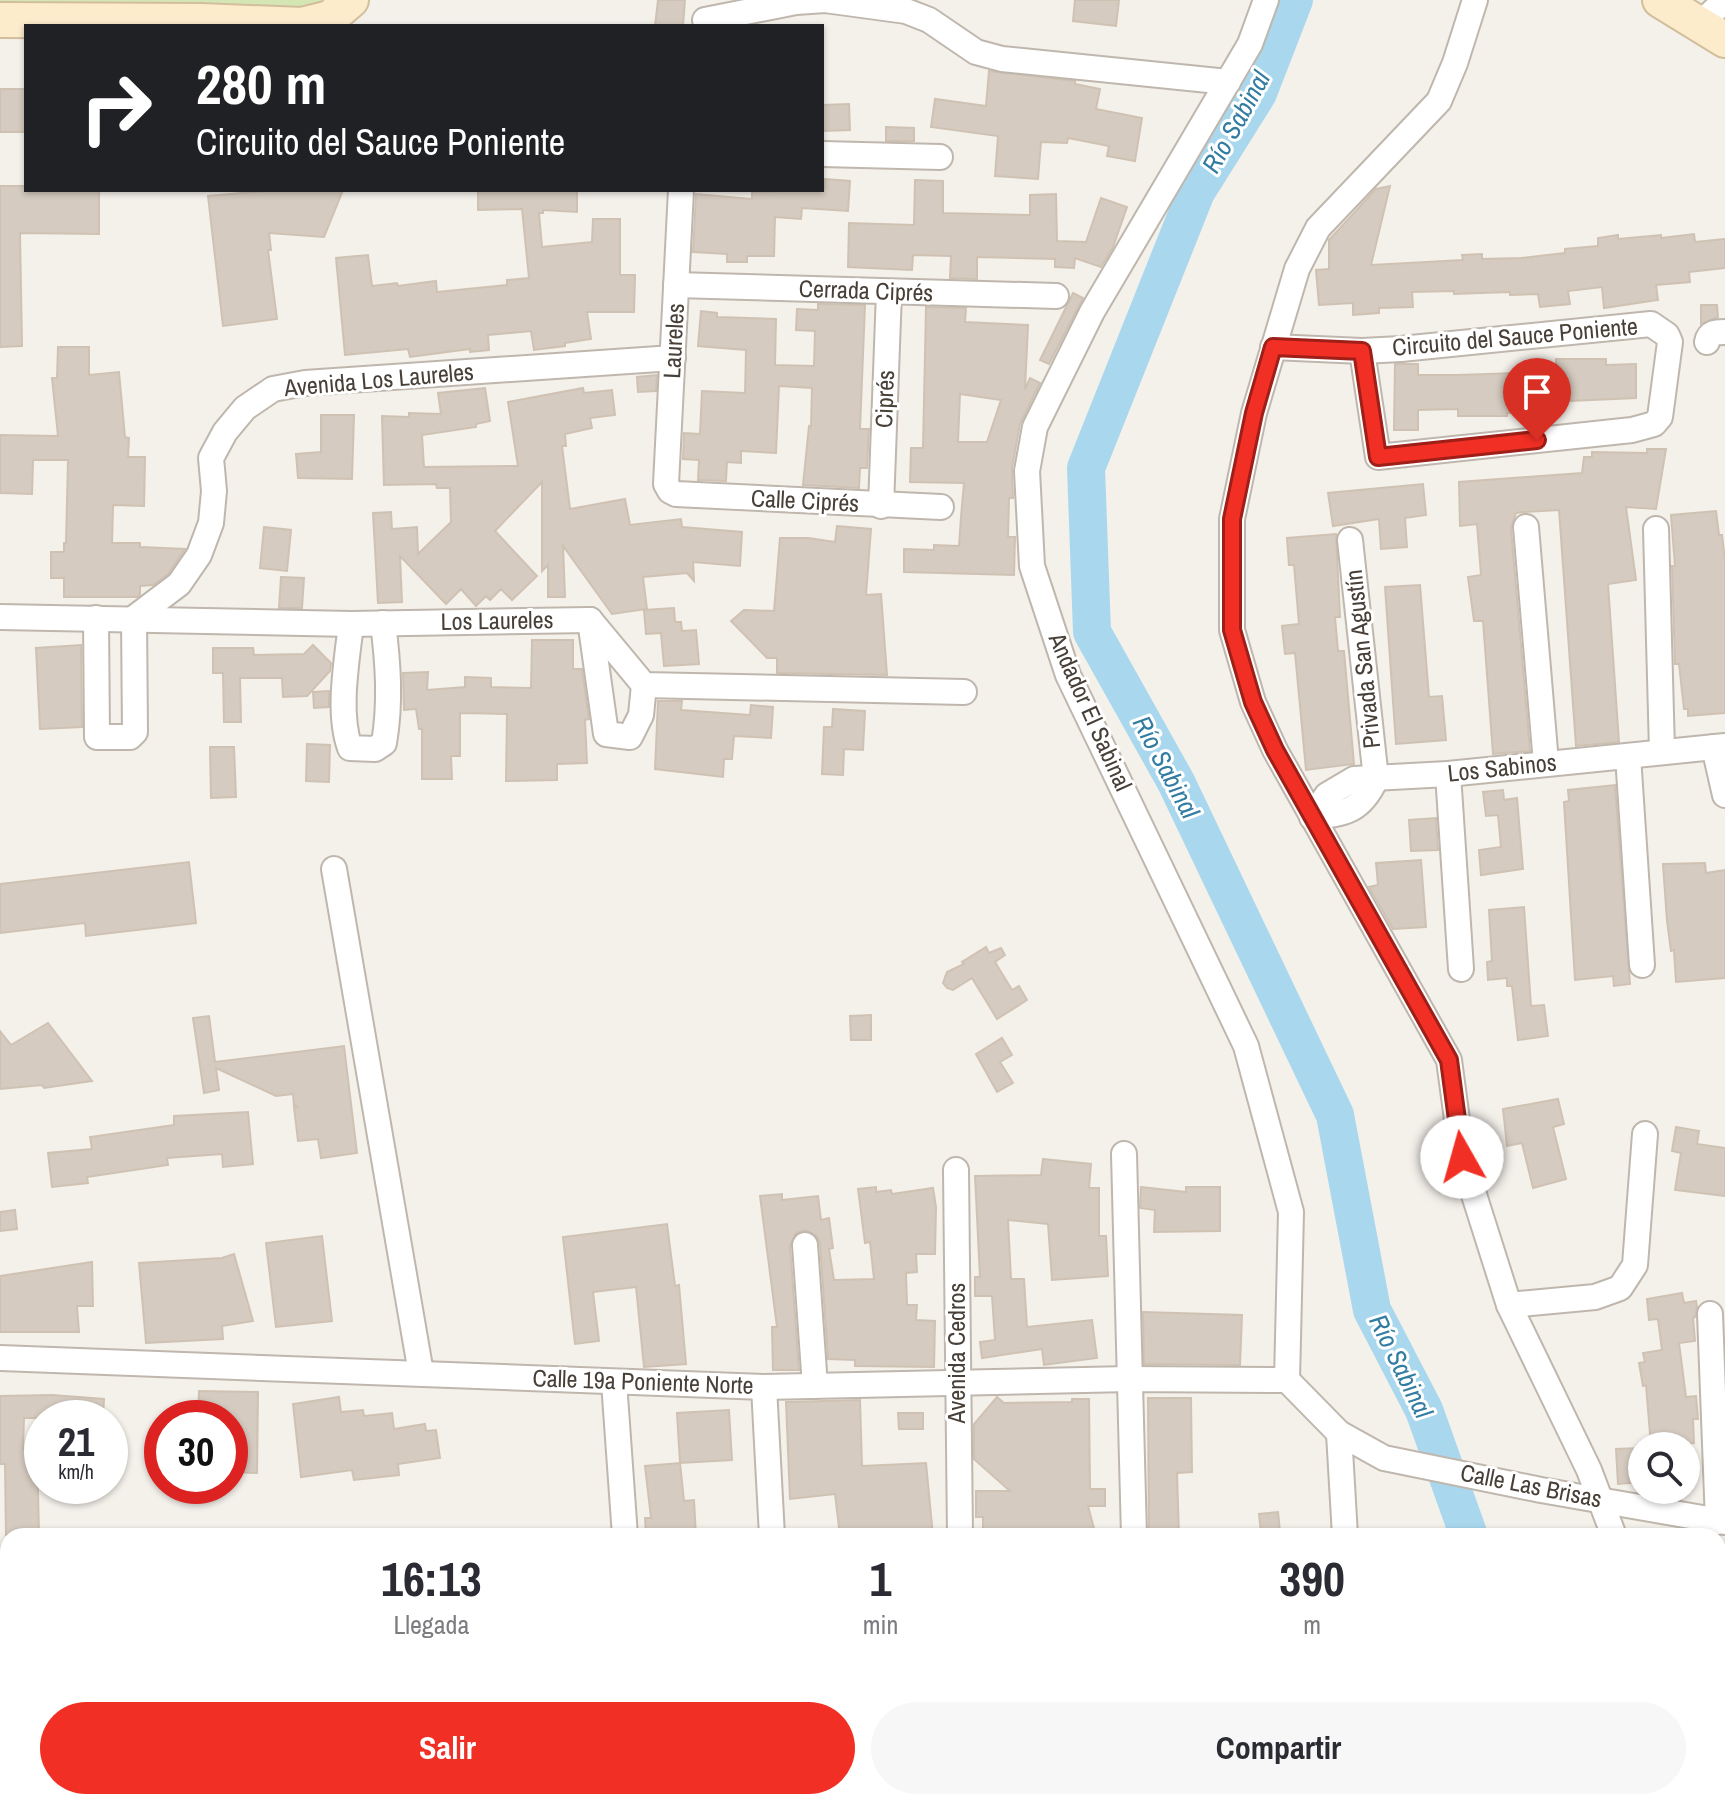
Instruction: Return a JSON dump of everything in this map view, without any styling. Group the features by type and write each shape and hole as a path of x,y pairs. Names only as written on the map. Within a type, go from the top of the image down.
{"main road":[{"path":"306,24 330,18 351,0"},
{"path":"1660,0 1712,32"},
{"path":"0,20 277,24"}],"street":[{"path":"705,20 796,2 825,0 906,11 929,20 976,52 1002,59 1228,82"},
{"name":"Andador El Sabinal","path":"1266,0 1250,44 1092,312 1051,390 1035,427 1027,471 1032,566 1068,675 1246,1046 1291,1212 1287,1380"},
{"path":"1475,0 1439,101 1318,228 1297,269 1254,413 1232,519 1232,630 1253,702 1312,817 1449,1060 1462,1157 1509,1305 1601,1500 1611,1528"},
{"path":"1712,32 1725,0"},
{"path":"824,154 940,157"},
{"name":"Laureles","path":"670,491 666,484 681,192"},
{"name":"Cerrada Ciprés","path":"676,285 1056,296"},
{"name":"Ciprés","path":"881,506 889,292"},
{"name":"Circuito del Sauce Poniente","path":"1273,347 1362,351 1651,324 1667,335 1670,342 1660,417 1654,424 1632,430 1378,457 1362,351"},
{"name":"Avenida Los Laureles","path":"134,618 179,584 199,555 211,523 214,491 211,458 225,432 245,408 273,389 305,383 673,358"},
{"name":"Calle Ciprés","path":"670,491 676,494 941,507"},
{"path":"1526,527 1546,763"},
{"path":"1656,529 1662,751"},
{"name":"Privada San Agustín","path":"1350,540 1376,779"},
{"name":"Los Laureles","path":"0,617 351,624 590,620"},
{"path":"96,618 96,732 97,737 102,739 130,737 135,732 134,618"},
{"path":"590,620 644,685 641,715 630,737 606,734 590,620"},
{"path":"351,624 344,715 348,743 350,748 375,749 384,743 388,715 388,669 383,623"},
{"path":"644,685 964,692"},
{"path":"1720,746 1725,795"},
{"name":"Los Sabinos","path":"1312,817 1327,795 1354,779 1448,774 1720,746"},
{"path":"1628,756 1642,965"},
{"path":"1448,774 1461,969"},
{"path":"334,869 421,1373"},
{"path":"1509,1305 1595,1297 1620,1288 1635,1265 1645,1134"},
{"path":"1124,1154 1134,1528"},
{"name":"Avenida Cedros","path":"956,1170 960,1528"},
{"path":"805,1245 815,1386"},
{"path":"1710,1314 1722,1522"},
{"name":"Calle 19a Poniente Norte","path":"0,1358 764,1387 1129,1379 1287,1380"},
{"path":"1287,1380 1339,1433 1345,1528"},
{"path":"614,1382 624,1528"},
{"path":"764,1387 772,1528"},
{"name":"Calle Las Brisas","path":"1339,1433 1384,1458 1601,1500 1692,1525 1722,1522"}],"green space":[{"path":"0,0 334,0 305,13 0,16"}],"building":[{"path":"658,0 685,0 683,24 655,24"},
{"path":"1075,0 1119,0 1116,26 1073,21"},
{"path":"989,71 1075,81 1075,84 1100,89 1096,109 1142,118 1135,161 1107,156 1109,146 1068,138 1067,143 1041,142 1038,179 995,176 998,136 931,127 935,99 986,106"},
{"path":"0,89 24,89 24,132 0,132"},
{"path":"849,104 850,130 824,131 824,105"},
{"path":"886,127 914,128 914,141 886,141"},
{"path":"825,179 850,181 848,211 802,208 801,219 775,217 774,256 747,256 747,262 727,262 727,254 693,252 696,194 752,199 752,192 824,190"},
{"path":"915,180 943,181 943,213 1030,215 1030,195 1056,194 1057,241 1086,242 1101,198 1127,207 1113,247 1101,267 1075,258 1074,268 1055,267 1055,259 977,257 977,279 950,278 951,256 913,255 912,270 848,267 849,223 914,225"},
{"path":"0,186 24,186 24,192 99,192 99,234 20,233 22,346 0,347"},
{"path":"1390,186 1371,265 1463,260 1462,255 1482,254 1482,259 1521,258 1598,246 1598,238 1618,235 1618,239 1694,234 1695,242 1725,239 1725,268 1689,272 1690,282 1656,285 1658,300 1604,308 1602,287 1568,291 1570,304 1540,307 1538,294 1454,294 1454,291 1412,292 1413,307 1379,308 1379,313 1353,315 1353,303 1319,305 1316,270 1329,269 1329,240 1376,189"},
{"path":"254,192 342,192 324,237 269,233 271,250 268,250 277,319 223,326 208,196"},
{"path":"478,192 577,192 577,212 543,210 539,213 542,247 592,242 593,219 620,219 620,275 635,275 634,312 587,312 591,339 565,343 565,346 534,350 531,331 488,335 489,350 470,352 470,349 410,357 408,349 345,355 336,258 368,255 372,286 436,281 437,292 507,285 507,280 529,278 522,209 478,210"},
{"path":"1073,293 1083,298 1049,364 1040,360"},
{"path":"818,304 865,305 860,429 869,429 867,468 860,468 859,488 803,485 811,427 812,388 779,386 776,453 741,451 741,463 727,462 726,481 698,480 699,460 683,459 684,433 700,434 702,391 745,393 746,350 698,346 701,311 717,313 717,317 776,319 775,365 814,366 815,331 796,330 797,309 818,310"},
{"path":"1701,305 1717,305 1718,317 1701,324"},
{"path":"926,307 966,308 965,322 1028,325 1025,389 1030,378 1040,383 1020,424 1012,468 1013,498 1009,498 1008,537 1015,537 1014,575 904,572 904,549 934,550 934,545 959,546 964,483 910,482 911,448 923,448","holes":["960,394 1001,400 987,442 958,442"]},
{"path":"58,347 89,347 89,375 119,372 125,437 129,438 128,457 145,457 144,506 113,505 112,543 185,549 168,574 153,585 140,586 137,597 64,597 64,578 51,578 51,552 64,552 66,543 68,460 33,460 32,494 0,493 0,435 58,436 52,378 57,378"},
{"path":"1556,359 1606,359 1606,365 1636,364 1636,398 1547,402 1547,412 1507,413 1507,416 1458,416 1458,409 1418,410 1418,430 1394,430 1395,364 1418,364 1418,375 1457,375 1517,373 1517,366 1556,365"},
{"path":"657,375 656,391 638,392 637,377"},
{"path":"485,388 490,421 476,424 476,427 422,435 424,467 518,466 508,402 583,388 584,393 612,390 615,415 590,418 592,428 565,434 566,446 562,446 570,509 625,499 630,525 681,519 682,527 742,532 740,566 693,562 694,581 687,573 643,577 647,609 612,614 563,546 565,597 548,597 548,565 542,571 542,482 495,531 537,576 512,600 501,589 490,600 486,596 476,606 461,589 446,604 400,556 402,602 378,603 373,513 391,512 392,529 417,527 418,554 451,522 450,488 437,488 436,484 384,485 382,416 441,414 438,393"},
{"path":"321,415 354,415 352,479 298,478 296,454 321,452"},
{"path":"1647,449 1666,449 1656,509 1626,507 1636,580 1608,584 1619,742 1576,746 1559,510 1524,512 1516,513 1511,528 1530,751 1493,754 1483,621 1474,621 1468,577 1481,575 1477,524 1460,526 1459,482 1582,473 1584,457 1592,457 1592,452 1647,453"},
{"path":"1423,484 1426,515 1405,518 1407,547 1381,549 1379,519 1333,526 1328,493"},
{"path":"1716,511 1725,560 1725,713 1688,716 1688,709 1684,709 1679,664 1675,664 1672,566 1675,566 1671,515"},
{"path":"837,526 871,529 866,595 881,594 887,675 777,673 777,658 767,658 731,621 744,610 774,611 780,538 835,542"},
{"path":"264,527 291,530 287,571 260,568"},
{"path":"1336,534 1340,617 1335,617 1338,651 1344,651 1354,764 1306,770 1295,653 1285,654 1282,626 1299,624 1294,565 1289,565 1287,538"},
{"path":"281,577 304,578 302,608 279,608"},
{"path":"1420,585 1429,697 1442,696 1446,740 1396,744 1385,587"},
{"path":"674,608 675,622 681,622 682,631 696,630 699,664 664,666 661,633 646,634 644,610"},
{"path":"532,640 573,640 573,669 582,669 589,719 585,720 587,763 557,764 557,780 506,781 507,714 460,713 460,756 451,756 452,779 422,779 422,729 419,729 416,709 404,710 403,673 428,672 427,690 465,687 465,677 491,678 491,687 531,688"},
{"path":"81,645 82,727 40,729 36,648"},
{"path":"313,645 331,663 330,671 307,696 283,697 282,678 240,678 241,722 224,722 223,673 213,673 213,648 253,648 254,655 304,654"},
{"path":"329,691 329,707 314,708 313,692"},
{"path":"658,701 682,701 681,710 750,715 751,705 773,707 771,738 734,736 732,759 724,759 723,777 655,769"},
{"path":"833,709 865,711 863,750 844,749 843,775 822,774 824,727 832,727"},
{"path":"307,744 330,745 329,782 306,781"},
{"path":"210,747 234,747 236,797 211,798"},
{"path":"1615,785 1630,984 1614,986 1613,976 1575,980 1564,802 1569,801 1568,790"},
{"path":"1503,790 1504,800 1517,798 1523,869 1481,875 1479,850 1501,847 1498,815 1486,816 1483,792"},
{"path":"1436,818 1438,850 1411,851 1409,820"},
{"path":"1421,860 1426,927 1393,929 1369,887 1378,885 1376,863"},
{"path":"189,862 196,923 86,936 85,923 0,933 0,884"},
{"path":"1705,863 1706,873 1725,870 1725,978 1676,982 1663,864"},
{"path":"1524,907 1531,1006 1544,1005 1548,1036 1518,1040 1512,986 1507,986 1507,978 1488,980 1487,962 1492,961 1489,910"},
{"path":"986,947 989,953 1001,948 1005,955 995,962 1012,990 1019,986 1027,1000 997,1019 972,978 953,990 943,983 947,972 964,964 962,962"},
{"path":"871,1015 871,1040 851,1040 850,1016"},
{"path":"209,1016 215,1062 344,1046 357,1153 321,1158 318,1139 298,1141 294,1107 298,1107 294,1105 293,1094 276,1096 216,1068 219,1090 204,1093 193,1018"},
{"path":"48,1023 92,1081 44,1088 42,1085 0,1089 0,1031 11,1045"},
{"path":"1002,1038 1012,1055 1000,1062 1013,1083 997,1092 976,1054"},
{"path":"1558,1099 1564,1124 1553,1127 1566,1179 1533,1188 1522,1143 1507,1146 1503,1109"},
{"path":"248,1112 253,1164 223,1167 222,1154 167,1158 168,1165 87,1177 88,1183 52,1187 48,1153 92,1149 90,1137 174,1125 174,1116"},
{"path":"1676,1127 1699,1131 1697,1144 1725,1148 1725,1196 1675,1190 1681,1153 1672,1151"},
{"path":"1043,1159 1091,1164 1089,1188 1099,1188 1099,1236 1106,1236 1108,1276 1052,1280 1048,1224 1008,1220 1011,1279 1024,1279 1027,1327 1092,1320 1097,1358 1044,1365 1042,1349 982,1358 980,1342 995,1340 992,1296 975,1296 975,1277 980,1277 975,1176 1041,1175"},
{"path":"876,1187 876,1192 891,1190 892,1194 933,1188 936,1207 935,1254 916,1254 917,1272 906,1273 907,1305 917,1305 916,1320 935,1321 934,1367 855,1366 855,1360 828,1359 820,1244 817,1236 805,1230 796,1233 790,1246 799,1370 773,1370 772,1327 777,1327 760,1196 782,1194 782,1200 818,1196 821,1220 829,1218 833,1248 829,1249 834,1280 874,1279 870,1242 865,1243 858,1189"},
{"path":"1141,1187 1186,1192 1186,1187 1220,1187 1220,1231 1154,1232 1155,1210 1140,1208"},
{"path":"15,1210 17,1229 0,1231 0,1212"},
{"path":"667,1224 675,1286 679,1285 686,1364 644,1367 636,1287 593,1292 599,1341 575,1344 563,1237"},
{"path":"322,1236 332,1321 276,1327 266,1243"},
{"path":"234,1254 253,1321 222,1326 223,1339 146,1343 139,1263 222,1258"},
{"path":"92,1262 93,1306 77,1306 79,1332 0,1332 0,1276"},
{"path":"1682,1293 1684,1303 1696,1301 1693,1318 1695,1341 1679,1343 1686,1397 1696,1396 1698,1419 1693,1419 1694,1432 1650,1432 1646,1385 1643,1386 1639,1363 1645,1362 1643,1353 1662,1350 1658,1319 1649,1320 1647,1299"},
{"path":"1143,1312 1242,1315 1240,1365 1144,1364"},
{"path":"199,1391 258,1392 257,1473 248,1473 248,1400 199,1400"},
{"path":"52,1395 104,1399 24,1400 24,1504 38,1504 39,1528 6,1528 5,1464 0,1464 0,1396"},
{"path":"339,1397 341,1412 363,1410 364,1416 392,1413 394,1429 425,1424 426,1431 436,1430 440,1458 398,1464 399,1475 354,1480 352,1470 301,1477 293,1404"},
{"path":"997,1397 1004,1403 1089,1399 1090,1489 1105,1489 1105,1506 1088,1506 1094,1528 983,1528 983,1517 976,1517 976,1491 1010,1491 974,1459 974,1424"},
{"path":"1148,1398 1191,1398 1192,1472 1177,1473 1179,1528 1149,1528"},
{"path":"860,1400 862,1466 926,1463 932,1528 839,1528 835,1494 790,1499 786,1402"},
{"path":"729,1410 732,1460 680,1463 677,1413"},
{"path":"898,1413 923,1413 923,1429 899,1429"},
{"path":"1628,1448 1628,1483 1618,1484 1616,1449"},
{"path":"680,1463 684,1501 694,1500 696,1528 646,1528 645,1518 651,1518 645,1466"},
{"path":"1278,1512 1280,1528 1260,1528 1259,1514"}],"waterway":[{"name":"Río Sabinal","path":"1294,0 1258,93 1196,192 1086,468 1092,632 1176,782 1335,1115 1372,1310 1424,1410 1466,1528"}],"route":[{"path":"1462,1157 1449,1060 1275,750 1253,702 1232,630 1232,519 1254,413 1273,347 1362,351 1378,457 1537,440"}]}
